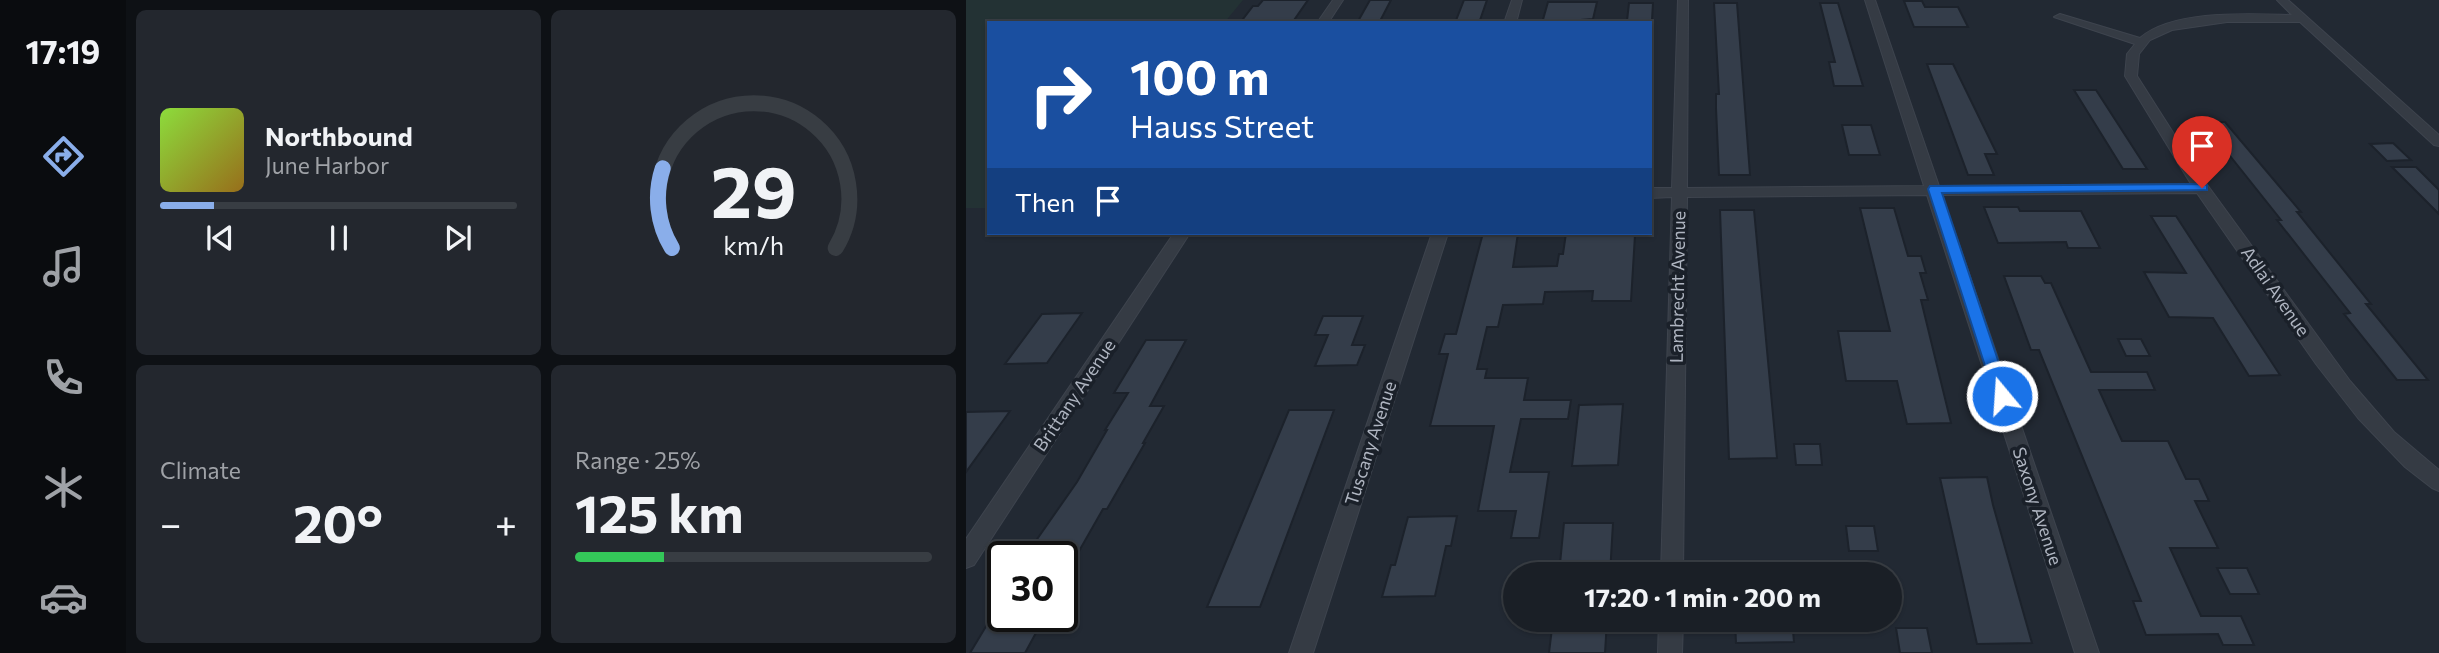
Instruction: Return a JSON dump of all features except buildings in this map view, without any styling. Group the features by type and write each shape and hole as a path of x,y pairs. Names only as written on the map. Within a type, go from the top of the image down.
{"street":[{"path":"1323,21 1338,0"},
{"path":"1511,21 1517,0"},
{"name":"Lambrecht Avenue","path":"1672,562 1682,0"},
{"name":"Saxony Avenue","path":"1870,0 2087,653"},
{"path":"2282,0 2439,142"},
{"path":"2060,17 2140,43 2168,28 2203,20 2302,19"},
{"name":"Adlai Avenue","path":"2140,43 2132,52 2129,63 2132,76 2202,188 2357,406 2404,454 2439,481"},
{"path":"1652,193 2202,188"},
{"name":"Brittany Avenue","path":"966,558 1181,235"},
{"name":"Tuscany Avenue","path":"1301,653 1439,235"},
{"path":"1670,653 1671,632"}],"shaded area":[{"path":"966,0 1243,0 1226,21 987,21 987,208 966,208"}],"route":[{"path":"2002,396 1934,189 2202,188"}]}
